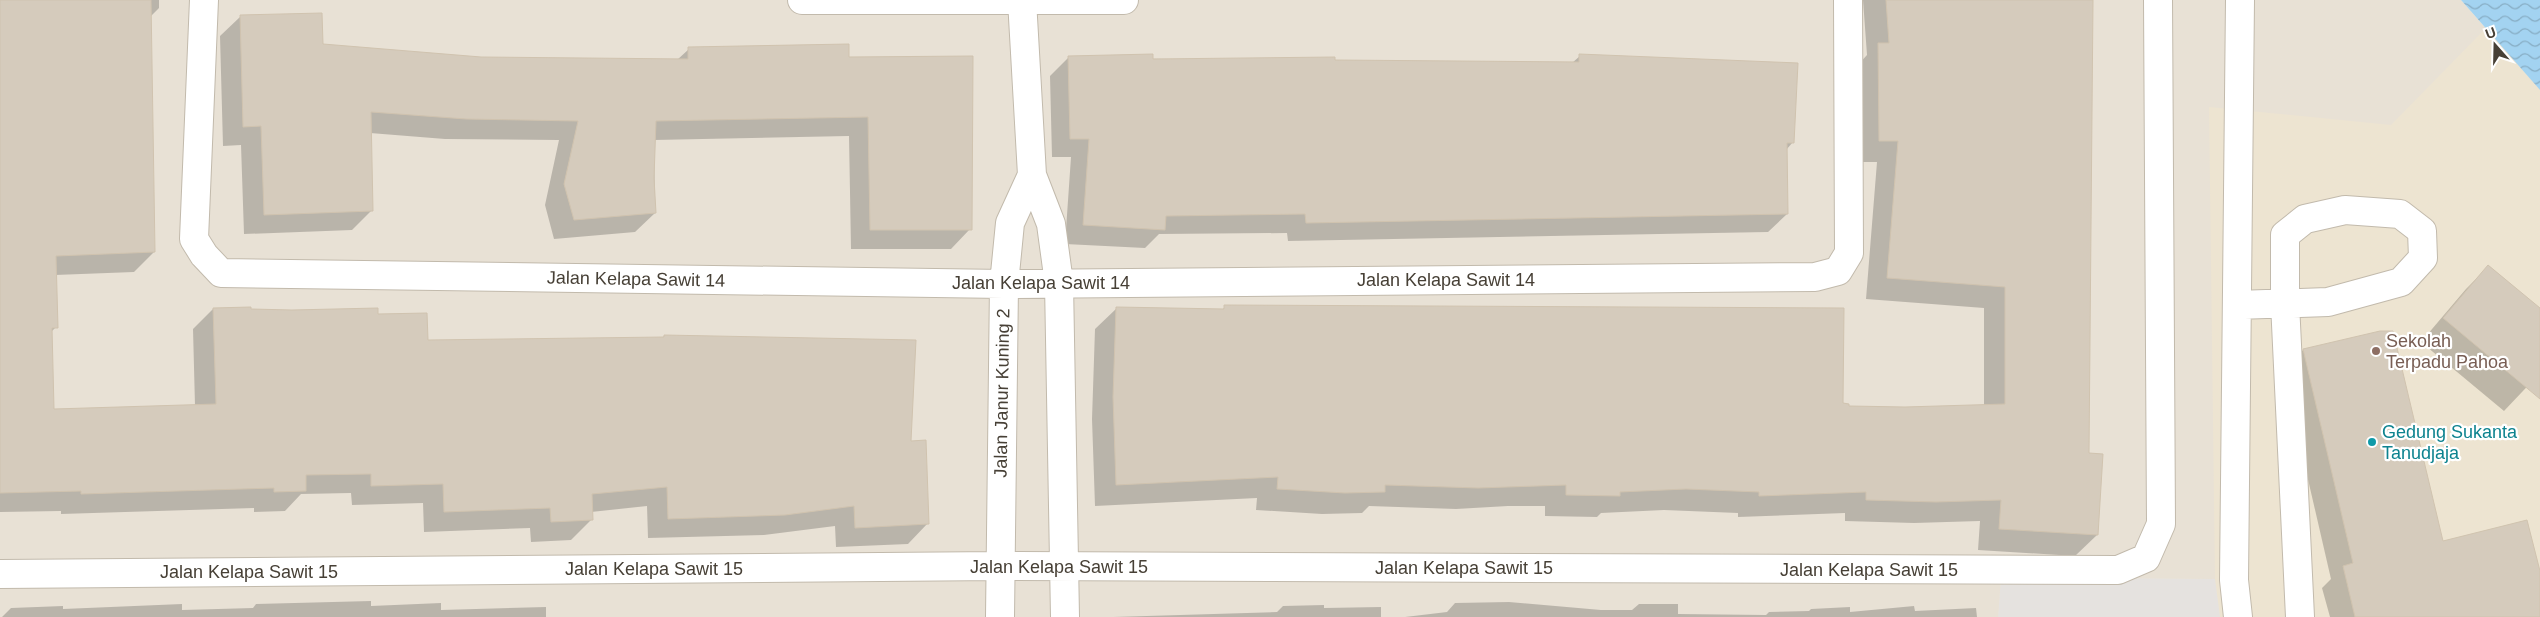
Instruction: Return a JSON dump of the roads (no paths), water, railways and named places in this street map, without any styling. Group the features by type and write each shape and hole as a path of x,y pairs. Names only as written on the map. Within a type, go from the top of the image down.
{"street":[{"name":"Jalan Kelapa Sawit 14","path":"204,0 194,239 204,255 221,273 1004,284 1815,277 1838,270 1849,253 1848,0"},
{"path":"802,0 1124,0"},
{"name":"Jalan Kelapa Sawit 15","path":"0,574 999,566 2118,570 2146,558 2161,524 2158,0"},
{"path":"2238,617 2234,580 2240,0"},
{"name":"Jalan Janur Kuning 2","path":"1022,1 1032,175 1051,224 1059,283 1065,617"},
{"name":"Jalan Janur Kuning 2","path":"1000,617 999,566 1004,284 1010,223 1032,175"},
{"path":"2237,305 2285,303 2328,302 2401,282 2423,258 2422,231 2400,214 2345,210 2305,219 2285,235 2285,303 2300,617"}],"water":[{"path":"2461,0 2540,0 2540,90"}],"place":[{"name":"Sekolah Terpadu Pahoa","path":"2376,351"},
{"name":"Gedung Sukanta Tanudjaja","path":"2372,442"}]}
